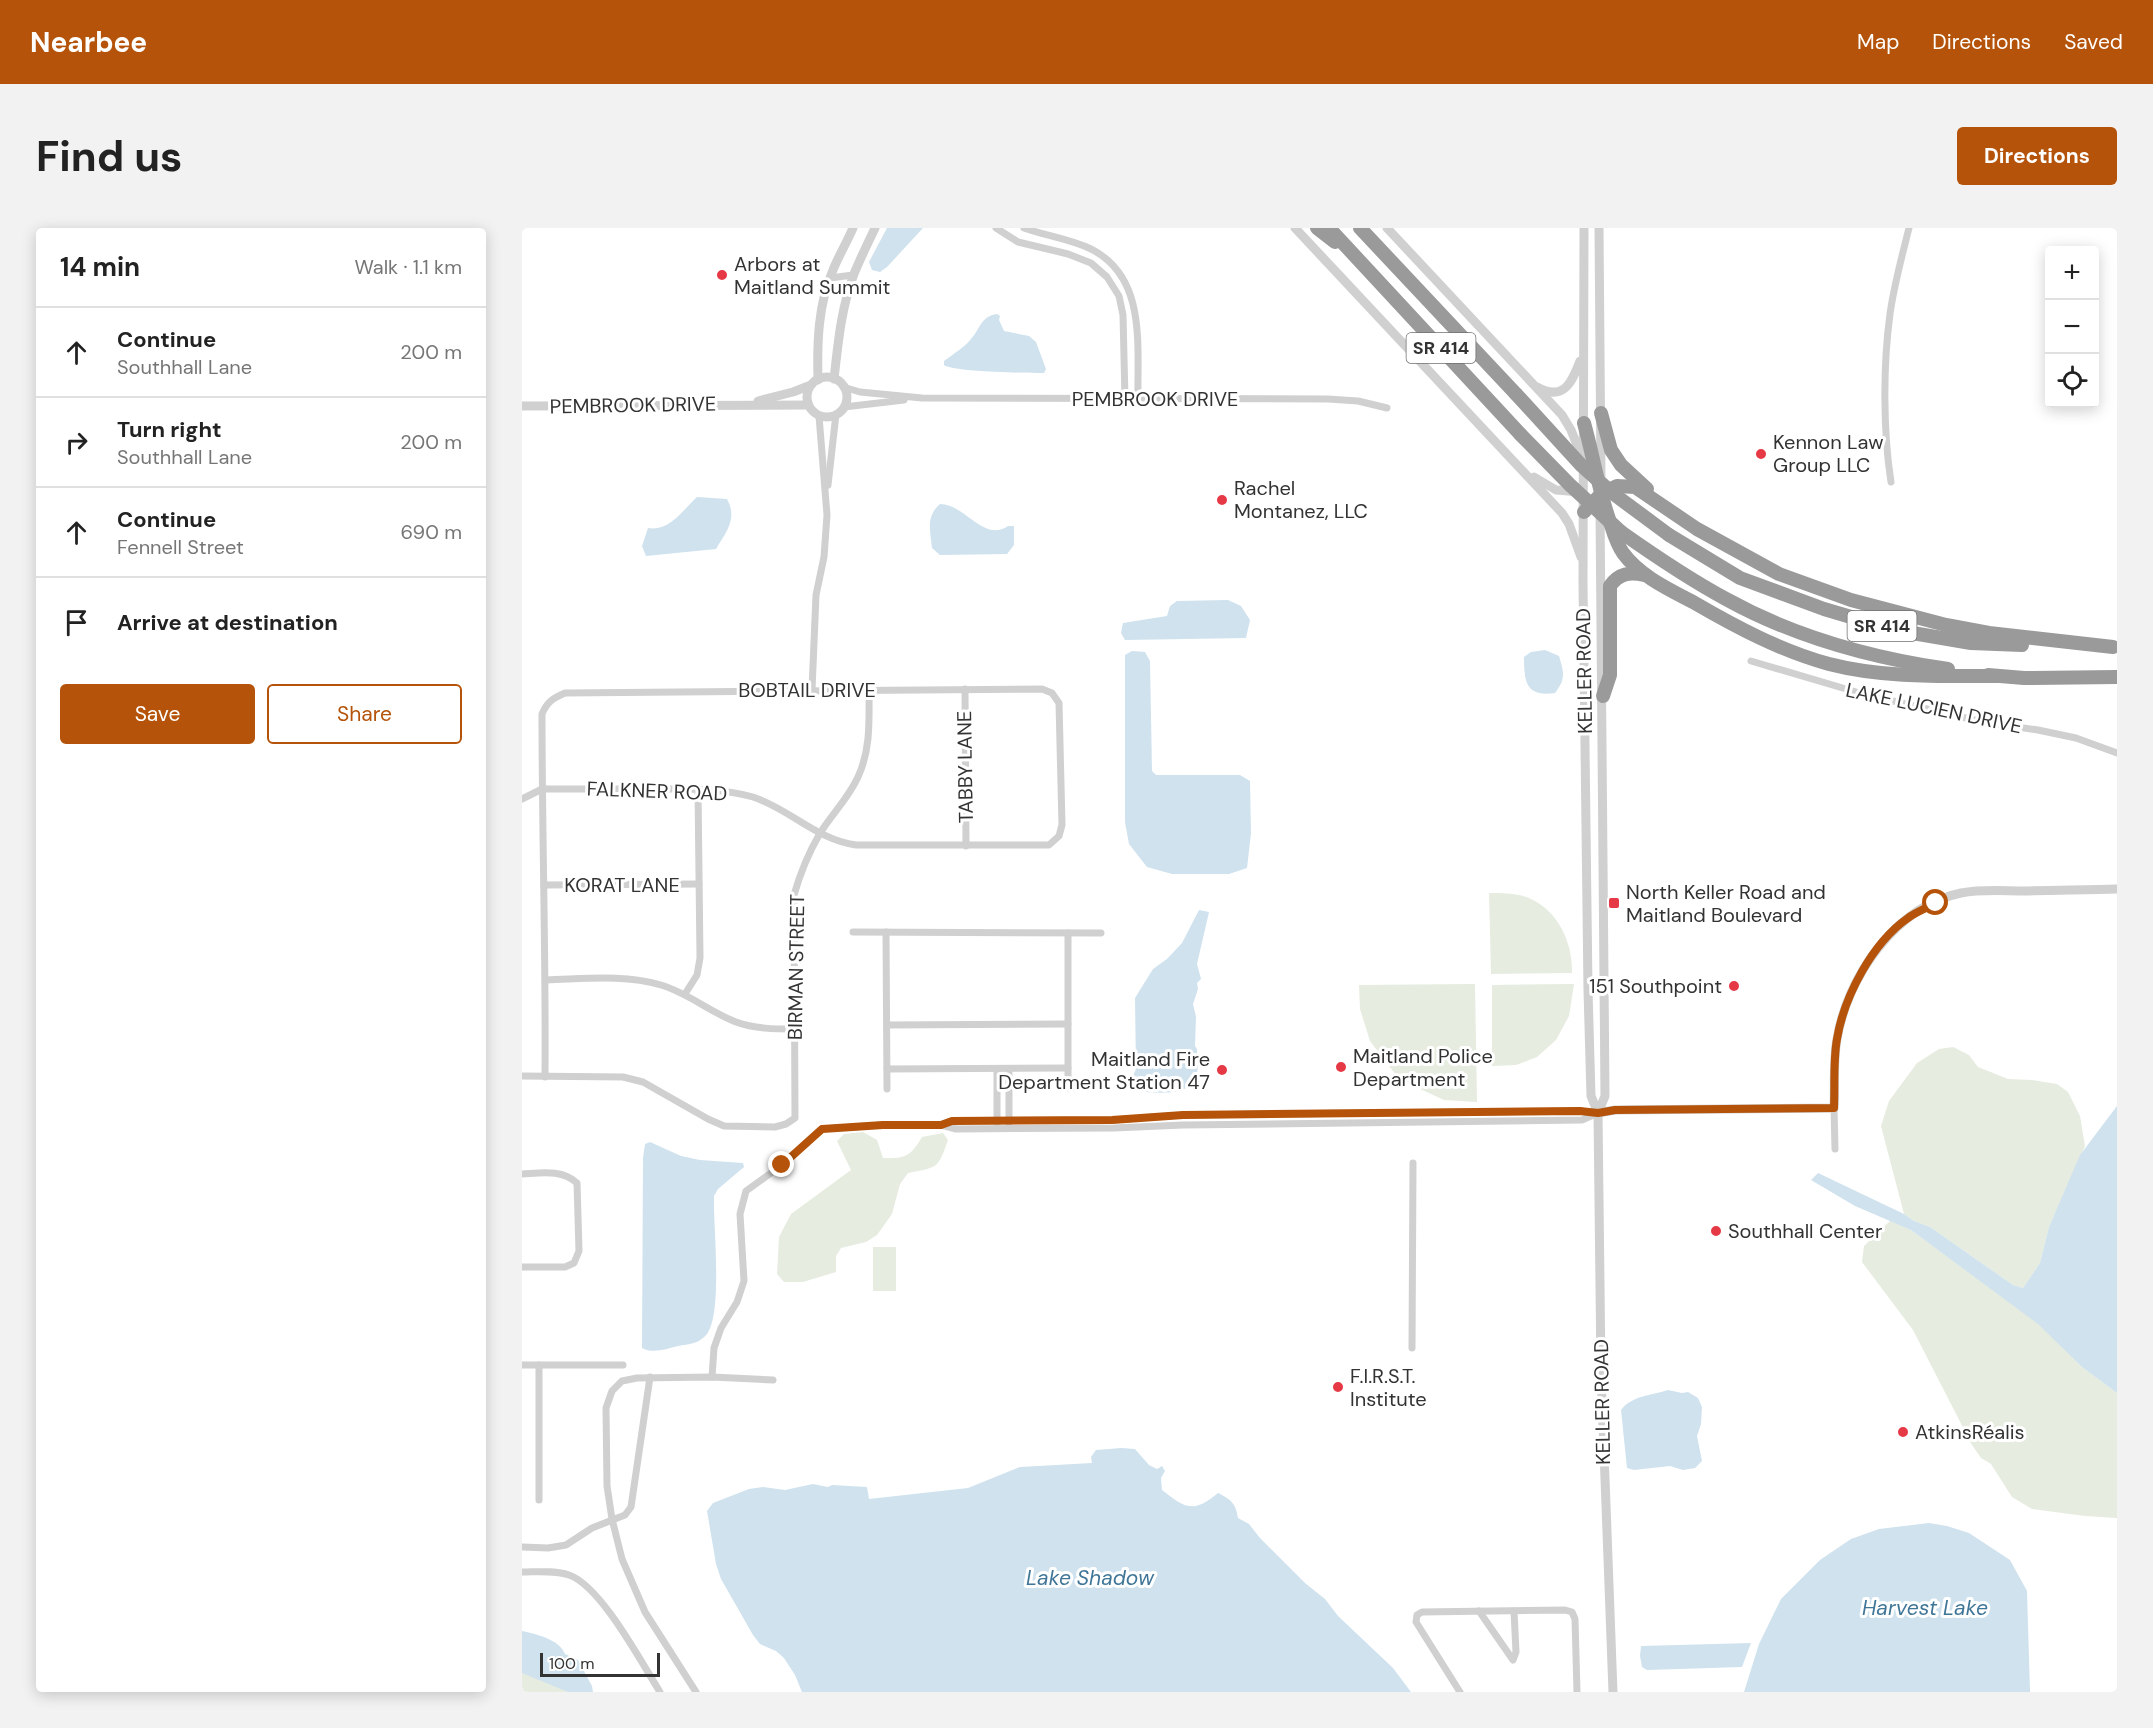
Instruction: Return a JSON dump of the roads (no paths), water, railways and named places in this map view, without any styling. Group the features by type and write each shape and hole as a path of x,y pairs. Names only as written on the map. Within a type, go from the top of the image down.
{"highway":[{"path":"1317,228 1360,261"},
{"name":"SR 414","path":"1329,228 1569,485 1621,532 1677,570 1736,604 1783,625 1844,646 1901,660 1996,676 2117,677"},
{"name":"SR 414","path":"1360,228 1581,465 1611,492 1669,535 1740,578 1824,609 1895,630 1971,643 2115,646"},
{"path":"1372,228 1429,300"},
{"path":"1601,414 1611,450 1621,465 1658,502"},
{"path":"1584,423 1596,489 1615,540 1640,571 1726,621 1774,644 1829,664 1915,676 1996,676"},
{"path":"1596,489 1624,485 1635,487 1697,529 1779,574 1851,600 1946,625 1989,633 2115,646"},
{"path":"1584,512 1596,489"},
{"path":"1603,696 1610,675 1610,586 1615,579 1628,573 1647,575"}],"street":[{"path":"814,383 828,378 834,379 843,387 846,393 844,406 837,414 819,416 808,405 808,392 814,383 821,316 831,274 854,228"},
{"path":"834,379 838,342 854,275 875,228"},
{"path":"996,228 1018,242 1091,263 1107,277 1119,296 1123,315 1125,399"},
{"path":"1024,228 1071,241 1092,250 1109,261 1125,281 1133,301 1136,326 1138,399"},
{"path":"1295,228 1562,513 1569,524 1584,564"},
{"path":"1387,228 1562,415 1584,462"},
{"name":"KELLER ROAD","path":"1584,228 1582,356 1584,462 1596,489"},
{"name":"KELLER ROAD","path":"1598,1113 1605,1096 1603,696 1596,489 1601,414 1599,228"},
{"path":"1891,482 1886,431 1890,313 1909,228"},
{"path":"831,274 854,275"},
{"path":"1534,385 1543,390 1555,392 1565,389 1573,380 1582,356"},
{"name":"PEMBROOK DRIVE","path":"744,404 793,392 814,383"},
{"name":"PEMBROOK DRIVE","path":"843,387 860,392 922,398 1328,399 1358,401 1387,408"},
{"name":"PEMBROOK DRIVE","path":"844,406 922,398"},
{"name":"PEMBROOK DRIVE","path":"522,406 808,405"},
{"path":"812,690 816,595 824,557 827,497 837,414"},
{"path":"819,416 827,497"},
{"path":"1514,461 1556,490 1574,492 1596,489"},
{"name":"KELLER ROAD","path":"1584,512 1591,1096 1598,1113 1601,1372 1613,1692"},
{"name":"LAKE LUCIEN DRIVE","path":"1751,661 1863,694 1983,722 2038,729 2076,738 2117,753"},
{"name":"BOBTAIL DRIVE","path":"545,1077 546,980 542,714 546,704 554,697 565,693 964,689 1042,689 1052,693 1059,703 1062,825 1059,836 1049,845 856,845 840,843 820,834"},
{"name":"TABBY LANE","path":"964,689 966,846"},
{"name":"BIRMAN STREET","path":"545,1077 623,1077 643,1082 724,1126 775,1127 795,1118 794,895 800,874 820,834 847,798 859,776 870,734 869,690"},
{"path":"1585,711 1603,717"},
{"path":"1585,724 1603,717"},
{"name":"FALKNER ROAD","path":"522,799 542,789 716,790 754,798 820,834"},
{"path":"685,994 697,975 700,958 698,790"},
{"path":"1587,879 1603,879"},
{"name":"KORAT LANE","path":"544,885 699,884"},
{"path":"1835,1149 1837,1039 1856,982 1867,961 1885,939 1907,919 1936,903 1959,894 1983,891 2117,889"},
{"path":"853,932 1101,933"},
{"path":"886,932 887,1089"},
{"path":"1068,933 1068,1088"},
{"path":"546,980 616,978 642,980 685,994 724,1017 739,1023 762,1028 795,1029"},
{"path":"887,1025 1068,1024"},
{"path":"887,1069 1068,1068"},
{"path":"997,1069 997,1125"},
{"path":"1009,1069 1009,1125"},
{"path":"522,1076 545,1077"},
{"path":"997,1091 1009,1091"},
{"path":"711,1377 714,1348 721,1328 737,1302 744,1281 740,1214 746,1191 782,1165 822,1129 883,1125 941,1125 956,1129 997,1125 1114,1128 1202,1124 1582,1120 1598,1113 1615,1110 1834,1108"},
{"path":"1009,1125 1183,1115 1580,1111 1598,1113"},
{"path":"1331,1114 1331,1122"},
{"path":"1183,1115 1183,1125"},
{"path":"1202,1115 1202,1124"},
{"path":"1412,1348 1413,1163"},
{"path":"522,1173 558,1173 570,1176 577,1183 579,1251 574,1263 565,1267 522,1267"},
{"path":"522,1365 623,1365"},
{"path":"539,1365 539,1500"},
{"path":"522,1547 548,1548 566,1545 592,1528 625,1515 631,1507 650,1377"},
{"path":"696,1692 645,1612 622,1559 607,1486 606,1408 612,1391 622,1381 650,1377 773,1380"},
{"path":"522,1572 555,1572 569,1575 584,1583 611,1616 660,1692"},
{"path":"1460,1692 1416,1622 1417,1615 1422,1611 1565,1610 1572,1612 1575,1619 1577,1692"},
{"path":"1479,1611 1513,1660 1516,1652 1514,1611"}],"water":[{"path":"887,228 923,228 887,267 880,272 872,270 869,262"},
{"path":"997,314 1000,316 999,320 1004,331 1029,336 1036,342 1046,369 1044,373 976,371 944,365 944,361 968,342 987,317"},
{"path":"697,497 727,499 730,506 731,519 716,549 646,556 642,546 648,528 663,527 681,514"},
{"path":"940,504 958,510 991,530 1014,526 1014,545 1007,554 940,555 932,548 930,529 933,513"},
{"path":"1228,600 1241,606 1250,620 1246,638 1125,640 1121,633 1123,623 1167,616 1170,606 1177,601"},
{"path":"1545,650 1559,656 1562,667 1561,684 1555,693 1538,693 1532,690 1526,680 1524,657 1531,652"},
{"path":"1132,651 1145,652 1150,661 1152,771 1156,775 1240,775 1250,781 1251,833 1247,868 1229,874 1172,874 1147,867 1129,844 1125,822 1125,655"},
{"path":"1199,910 1209,912 1197,964 1201,979 1197,983 1198,989 1193,1004 1196,1017 1197,1073 1194,1081 1182,1090 1165,1093 1140,1092 1135,1090 1133,1076 1136,1069 1135,998 1153,969 1167,959 1182,943"},
{"path":"2117,1106 2117,1393 2082,1367 2038,1324 1911,1230 1855,1206 1811,1180 1818,1173 1930,1227 2013,1285 2023,1288 2040,1263 2049,1227 2080,1155"},
{"path":"650,1142 681,1156 700,1160 743,1163 744,1167 718,1189 714,1196 716,1289 712,1323 707,1334 694,1343 655,1351 642,1348 643,1158 645,1144"},
{"path":"1668,1390 1688,1392 1698,1398 1702,1407 1701,1424 1697,1436 1702,1461 1695,1468 1683,1470 1670,1466 1634,1470 1627,1468 1621,1410 1631,1401"},
{"name":"Lake Shadow","path":"1135,1449 1149,1465 1157,1469 1162,1466 1165,1471 1161,1478 1162,1490 1183,1504 1195,1506 1202,1504 1218,1493 1229,1500 1236,1509 1238,1518 1249,1524 1305,1583 1325,1599 1338,1616 1393,1668 1411,1692 802,1692 784,1658 776,1651 760,1644 753,1635 721,1579 716,1564 707,1511 713,1503 749,1489 763,1487 785,1490 813,1484 828,1487 832,1485 867,1487 869,1499 968,1488 1020,1467 1092,1463 1091,1457 1096,1450"},
{"name":"Harvest Lake","path":"1929,1523 1969,1533 2010,1560 2027,1591 2030,1692 1744,1692 1759,1644 1781,1599 1820,1560 1851,1539 1879,1529"},
{"path":"522,1631 558,1644 565,1654 578,1660 593,1692 568,1692 522,1673"},
{"path":"1751,1643 1742,1667 1647,1670 1642,1667 1640,1656 1641,1646"}],"place":[{"name":"Arbors at Maitland Summit","path":"722,275"},
{"name":"Kennon Law Group LLC","path":"1761,454"},
{"name":"Rachel Montanez, LLC","path":"1222,500"},
{"name":"North Keller Road and Maitland Boulevard","path":"1614,903"},
{"name":"151 Southpoint","path":"1734,986"},
{"name":"Maitland Police Department","path":"1341,1067"},
{"name":"Maitland Fire Department Station 47","path":"1222,1070"},
{"name":"Southhall Center","path":"1716,1231"},
{"name":"F.I.R.S.T. Institute","path":"1338,1387"},
{"name":"AtkinsRéalis","path":"1903,1432"}]}
